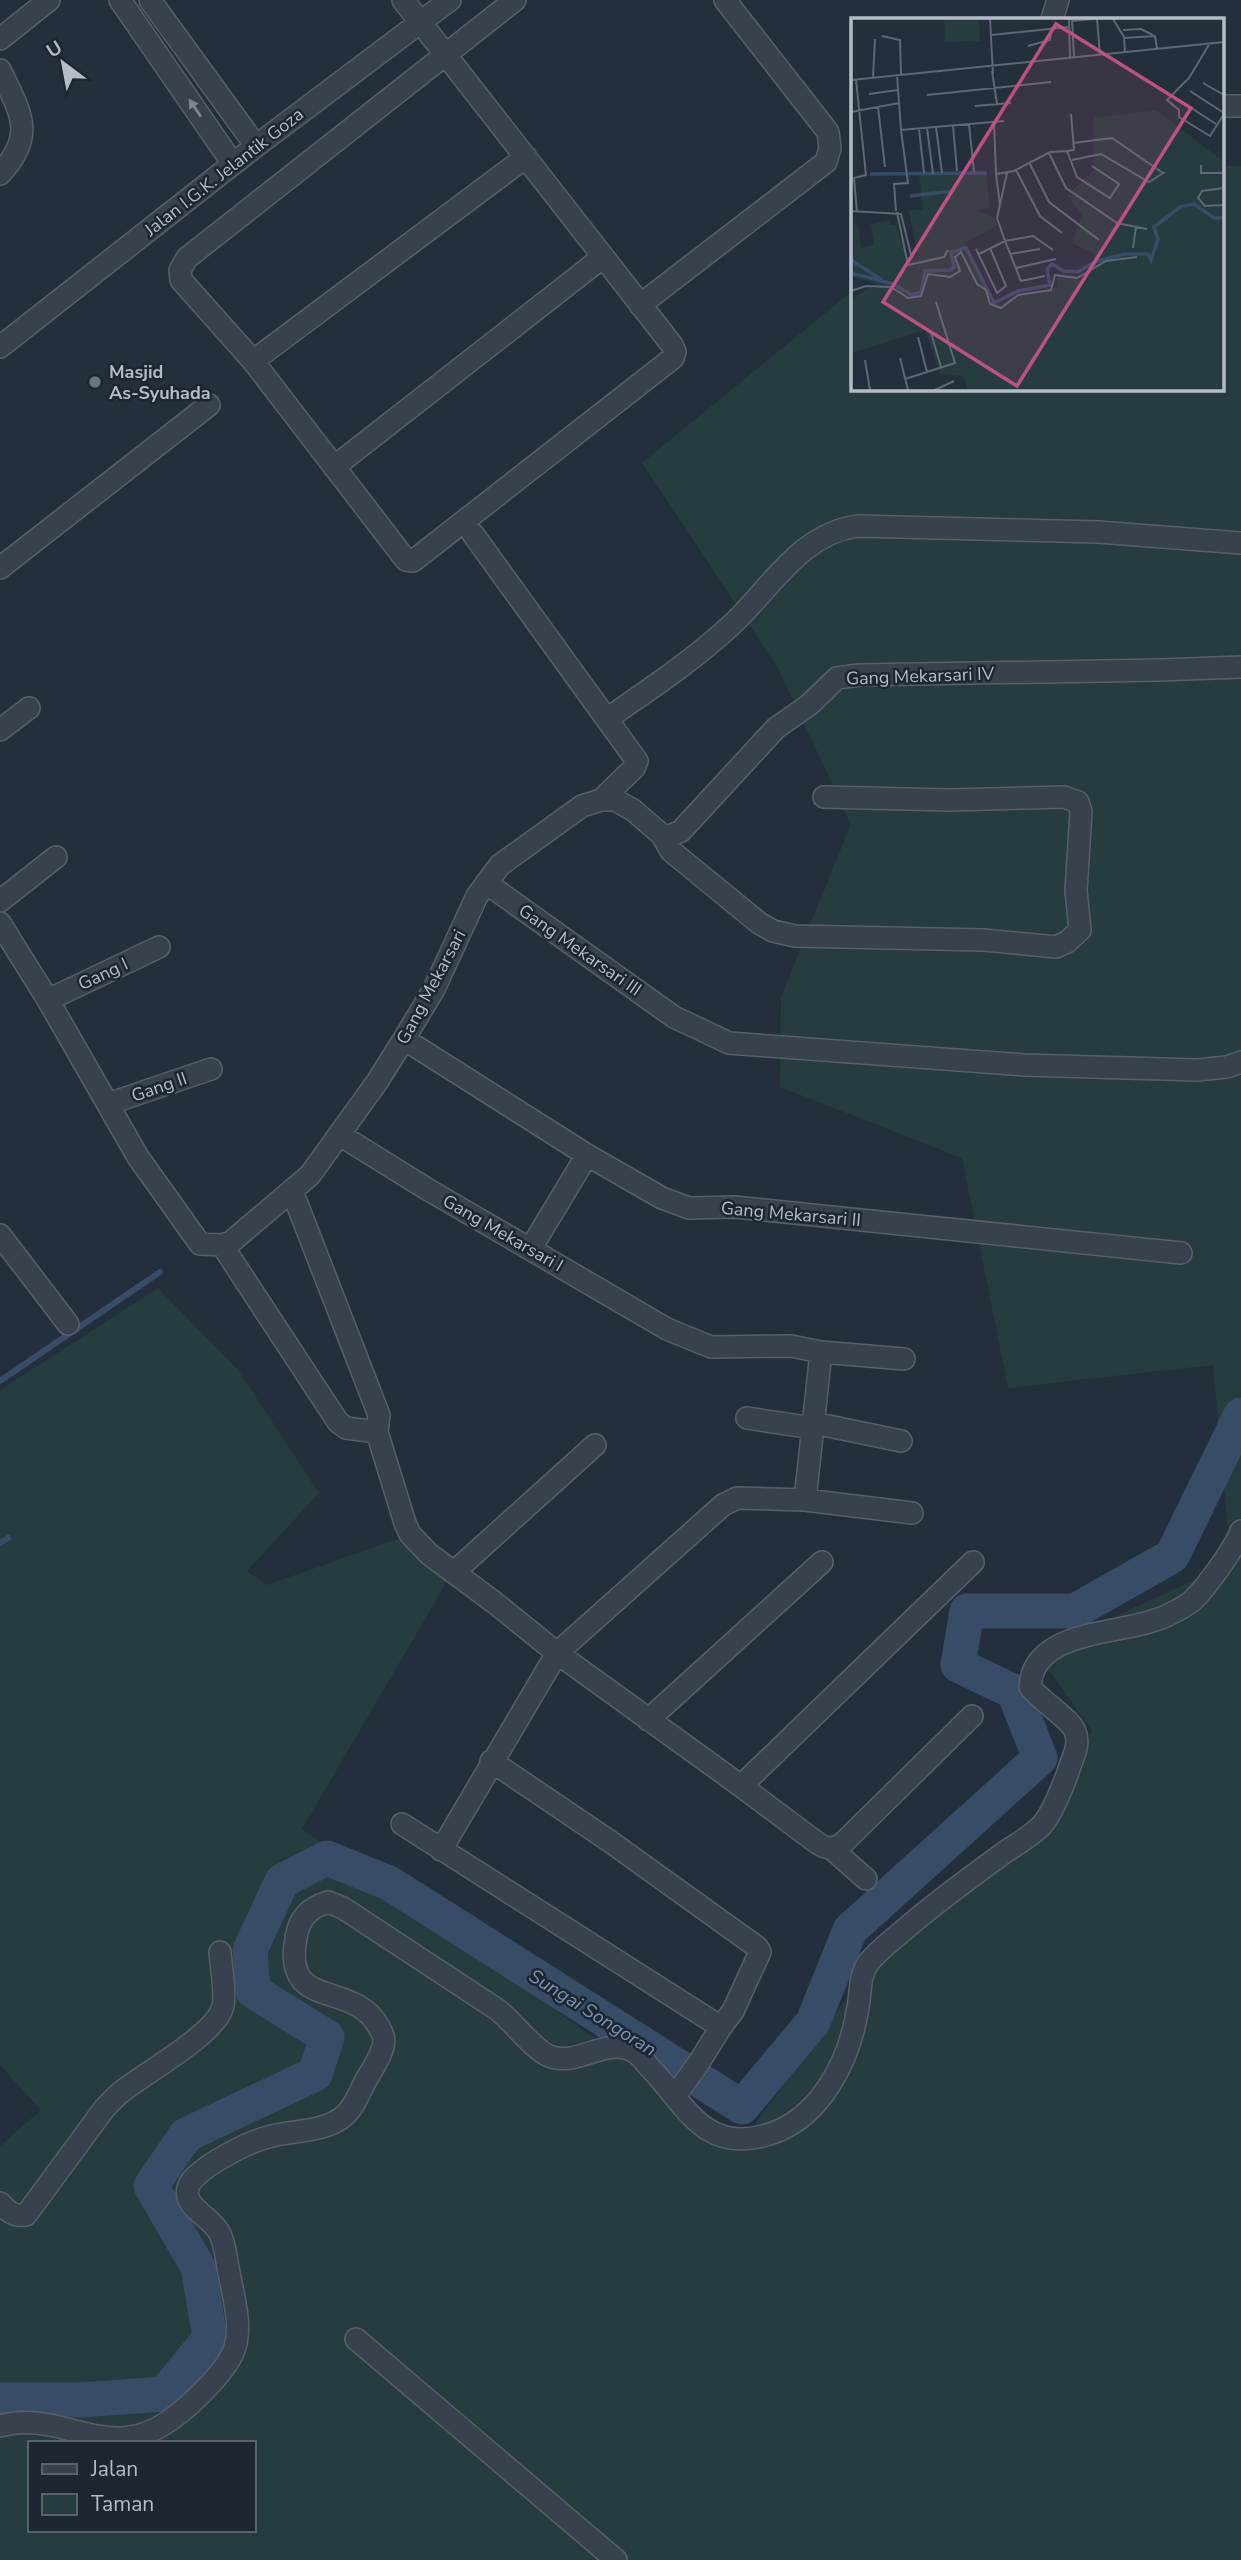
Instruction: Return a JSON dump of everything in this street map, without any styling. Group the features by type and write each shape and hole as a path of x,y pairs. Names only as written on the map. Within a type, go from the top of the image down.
{"street":[{"path":"0,38 49,0"},
{"path":"120,0 233,164"},
{"path":"150,0 256,146"},
{"path":"403,0 446,54 672,345 675,352 673,358 413,561 405,560 253,361 181,280 180,270 187,258 446,54 516,0"},
{"name":"Jalan I.G.K. Jelantik Goza","path":"0,347 256,146 450,0"},
{"path":"640,305 826,162 830,148 828,132 725,0"},
{"path":"1052,18 1058,0"},
{"path":"164,63 185,50"},
{"path":"0,70 21,114 23,135 8,165 0,174"},
{"path":"253,361 526,157"},
{"path":"334,467 603,257"},
{"path":"0,568 209,405"},
{"path":"473,534 607,719 730,627 777,573 803,550 845,528 857,526 1098,532 1241,543"},
{"name":"Gang Mekarsari IV","path":"665,838 681,831 776,729 809,705 837,678 859,675 1241,667"},
{"path":"0,730 29,708"},
{"name":"Gang Mekarsari","path":"222,1245 238,1237 295,1189 310,1175 340,1135 404,1040 434,989 485,883 500,865 591,803 634,768 637,761 607,719"},
{"path":"591,803 615,800 628,806 665,838 671,851 759,923 784,934 984,940 1056,947 1076,936 1080,930 1076,891 1081,812 1078,802 1064,797 949,800 824,797"},
{"path":"0,901 56,858"},
{"name":"Gang Mekarsari III","path":"485,883 674,1017 729,1043 1024,1065 1197,1070 1227,1067 1241,1062"},
{"path":"0,923 48,1000 138,1157 190,1232 200,1244 222,1245 338,1422 346,1428 377,1432"},
{"name":"Gang I","path":"48,1000 159,947"},
{"name":"Gang Mekarsari II","path":"404,1040 587,1155 662,1198 689,1208 735,1207 1181,1253"},
{"name":"Gang II","path":"108,1104 211,1069"},
{"name":"Gang Mekarsari I","path":"340,1135 667,1329 711,1348 790,1346 821,1352 904,1359"},
{"path":"531,1248 587,1155"},
{"path":"295,1189 379,1415 377,1432 410,1534 429,1554 557,1653 817,1843 832,1849 866,1880"},
{"path":"0,1235 68,1324"},
{"path":"805,1500 821,1352"},
{"path":"747,1418 901,1441"},
{"path":"454,1573 595,1445"},
{"path":"441,1850 557,1653 723,1505 737,1498 805,1500 912,1513"},
{"path":"0,2426 14,2422 42,2423 96,2438 119,2439 150,2432 173,2419 197,2398 227,2362 236,2346 236,2303 225,2246 212,2220 192,2205 188,2197 188,2187 192,2179 213,2163 266,2137 329,2124 345,2116 382,2053 385,2039 363,2007 314,1990 303,1982 294,1969 293,1950 297,1928 311,1908 328,1902 343,1908 499,2010 535,2047 550,2057 569,2058 620,2046 637,2053 678,2092 693,2118 709,2133 720,2137 751,2139 787,2128 808,2111 832,2082 848,2052 863,1971 871,1960 914,1921 1041,1826 1065,1784 1078,1744 1075,1729 1038,1698 1030,1687 1030,1676 1034,1668 1045,1655 1070,1641 1166,1617 1191,1602 1225,1559 1241,1531"},
{"path":"648,1720 822,1562"},
{"path":"741,1786 973,1562"},
{"path":"832,1849 844,1842 972,1716"},
{"path":"491,1761 608,1840 757,1947 760,1952 733,2011 678,2092"},
{"path":"402,1824 721,2027"},
{"path":"0,2203 11,2213 26,2215 104,2109 119,2094 177,2053 213,2023 220,2015 223,2003 220,1952"},
{"path":"356,2339 616,2560"}],"green space":[{"path":"1224,166 1241,166 1241,2560 0,2560 0,2146 41,2110 0,2065 0,1390 158,1288 238,1370 319,1493 247,1571 267,1585 397,1539 449,1578 302,1829 741,2143 881,1951 1048,1815 1092,1730 1036,1653 1231,1563 1213,1365 1008,1388 962,1158 780,1087 781,997 851,824 778,668 642,463 851,292 851,390 1224,390"}],"waterway":[{"path":"0,1381 160,1272"},
{"name":"Sungai Songoran","path":"0,2400 80,2400 164,2394 210,2338 198,2267 151,2186 186,2135 315,2074 327,2037 253,1991 250,1950 282,1881 327,1858 389,1883 742,2107 813,2022 850,1930 1040,1758 1014,1692 958,1665 967,1611 1075,1611 1172,1556 1241,1415"},
{"path":"0,1543 8,1538"}],"place":[{"name":"Masjid As-Syuhada","path":"95,382"}]}
